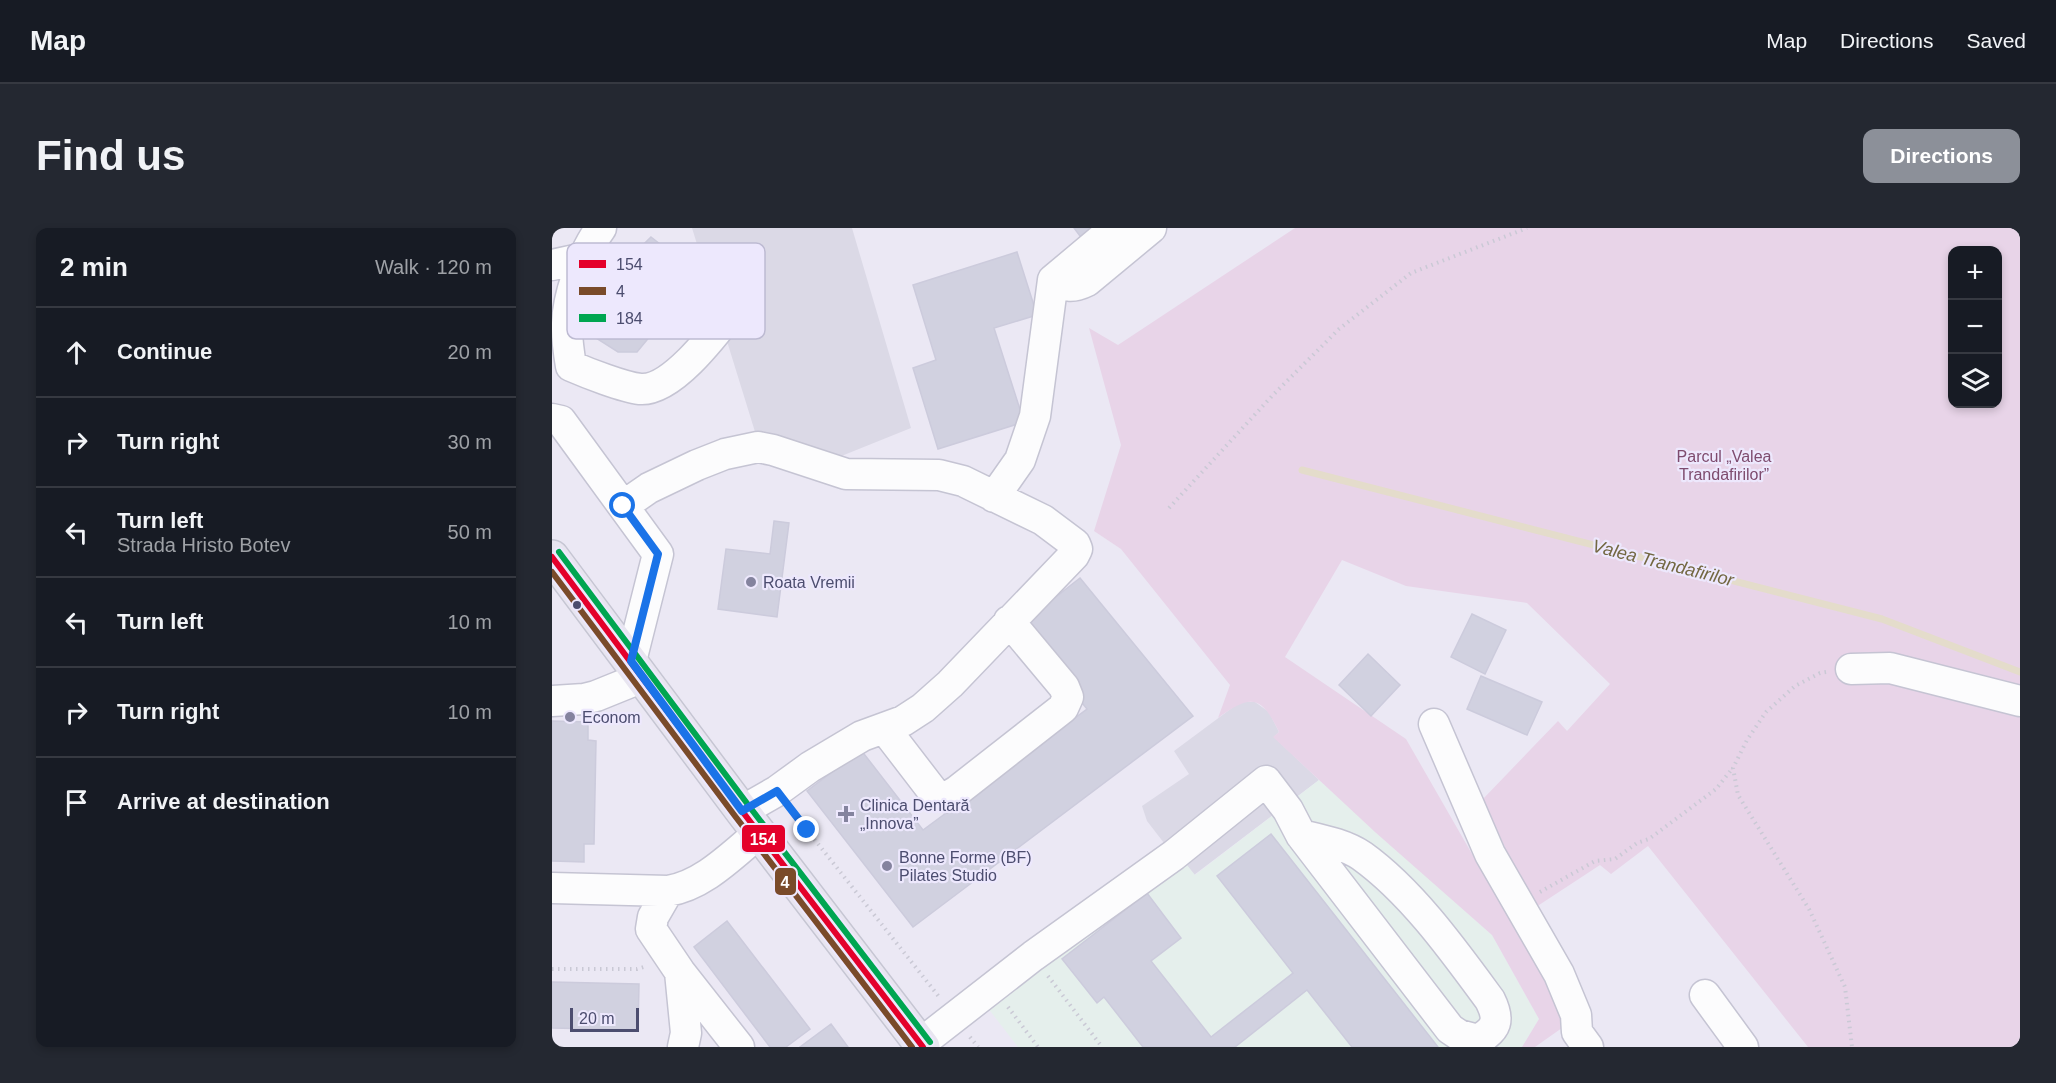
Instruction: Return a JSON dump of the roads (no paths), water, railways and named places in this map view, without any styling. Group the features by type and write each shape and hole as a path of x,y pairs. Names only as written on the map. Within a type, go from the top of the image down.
{"main road":[{"path":"552,557 750,822 921,1045"}],"street":[{"path":"592,243 601,228"},
{"path":"994,496 1020,460 1035,416 1053,280 1115,228"},
{"path":"1053,280 1074,287 1087,281 1150,228"},
{"path":"552,265 567,262"},
{"path":"567,328 561,362 586,373 642,389 658,385 672,377 692,360 709,339"},
{"path":"552,419 561,422 658,554 637,669 596,696 552,701"},
{"path":"552,888 668,891 694,883 777,791 810,767 862,736 903,721 923,708 950,684 1074,555 1077,549 1075,544 1043,520 963,481 939,475 846,474 758,447 725,454 697,465 649,488 623,506"},
{"path":"885,729 935,794 947,797 1063,708 1068,697 1064,687 1009,621"},
{"path":"1851,669 1890,668 2020,700"},
{"path":"1434,724 1490,854 1559,974 1576,1015 1577,1032 1588,1047"},
{"path":"921,1045 1033,956 1174,855 1266,781 1288,810 1301,835 1450,1029 1459,1035 1478,1040 1493,1028 1496,1019 1490,1000 1431,924 1401,891 1361,856 1339,844 1301,835"},
{"path":"668,891 653,917 651,929 738,1047"},
{"path":"674,962 686,1033 683,1047"},
{"path":"1705,994 1743,1047"}],"waterway":[{"name":"Valea Trandafirilor","path":"1302,470 1882,619 2020,672"}],"place":[{"name":"Roata Vremii","path":"751,582"},
{"name":"Econom","path":"570,717"},
{"name":"Clinica Dentară „Innova”","path":"846,814"},
{"name":"Bonne Forme (BF) Pilates Studio","path":"887,866"}],"park label":[{"name":"Parcul „Valea Trandafirilor”","path":"1724,465"}]}
